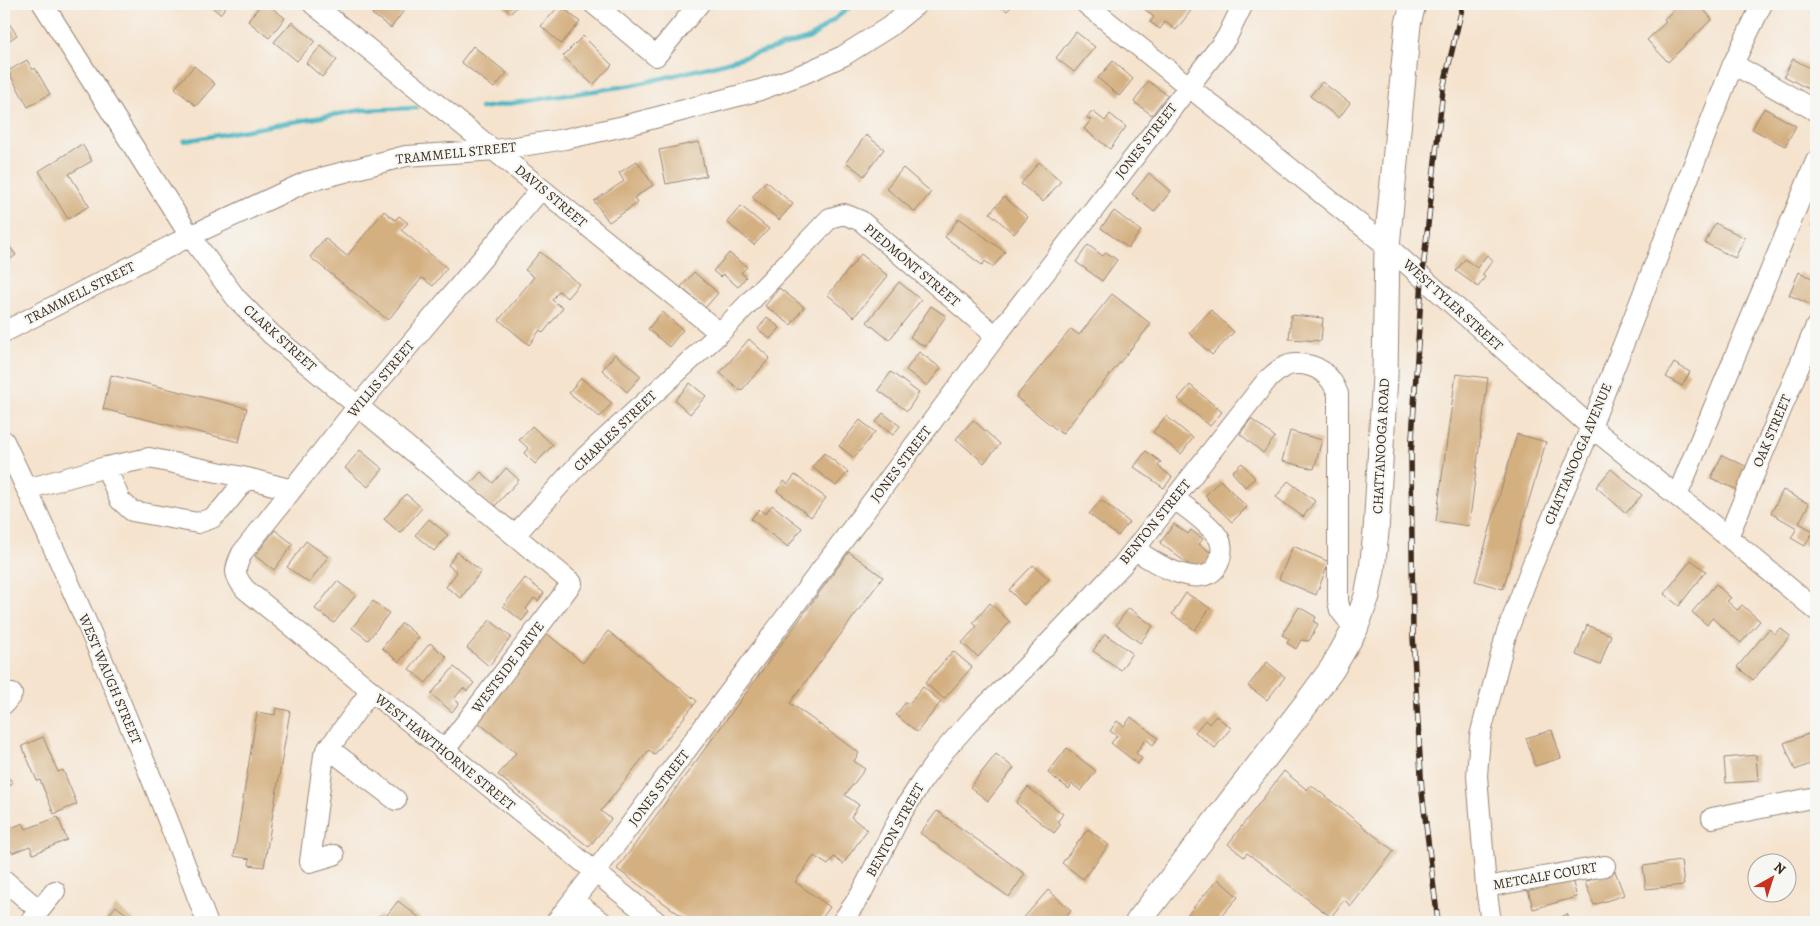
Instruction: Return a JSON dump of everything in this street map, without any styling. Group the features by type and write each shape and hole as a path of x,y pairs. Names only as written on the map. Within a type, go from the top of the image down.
{"main road":[{"name":"CHATTANOOGA ROAD","path":"1138,922 1332,669 1355,629 1367,596 1376,532 1385,376 1387,246 1408,24 1413,4"}],"street":[{"name":"CLARK STREET","path":"43,4 190,236 242,304 271,334 572,583"},
{"name":"DAVIS STREET","path":"313,4 720,333"},
{"path":"594,4 656,56 699,4"},
{"name":"TRAMMELL STREET","path":"4,332 190,236 306,182 406,156 496,150 565,139 760,90 843,56 889,27 917,4"},
{"name":"WEST TYLER STREET","path":"1086,4 1387,246 1591,427 1816,610"},
{"name":"JONES STREET","path":"556,922 596,872 996,336 1227,37 1243,4"},
{"name":"CHATTANOOGA AVENUE","path":"1491,922 1486,887 1477,776 1480,736 1506,634 1530,568 1591,427 1733,64 1762,4"},
{"path":"1733,64 1816,111"},
{"path":"1677,496 1816,161"},
{"name":"WILLIS STREET","path":"236,578 236,567 242,553 358,406 541,189"},
{"name":"PIEDMONT STREET","path":"720,333 830,218 844,214 860,221 996,336"},
{"name":"OAK STREET","path":"1728,537 1816,326"},
{"name":"CHARLES STREET","path":"515,535 585,457 720,333"},
{"name":"BENTON STREET","path":"842,922 861,894 901,814 944,751 975,716 1024,669 1101,588 1175,499 1267,380 1283,367 1291,364 1308,364 1318,368 1328,375 1334,383 1338,394 1338,600 1340,610 1355,629"},
{"name":"WEST WAUGH STREET","path":"4,441 96,642 207,922"},
{"path":"27,489 106,467 149,458 246,478 292,490"},
{"path":"106,467 120,500 132,510 198,523 212,518 221,510 246,478"},
{"path":"1135,549 1176,573 1196,577 1210,574 1218,565 1222,550 1218,538 1207,525 1175,499"},
{"name":"WEST HAWTHORNE STREET","path":"236,578 245,590 657,922"},
{"name":"WESTSIDE DRIVE","path":"444,751 572,583"},
{"path":"334,855 310,862 324,755 370,692"},
{"path":"328,748 396,800"},
{"path":"1712,818 1816,797"},
{"name":"METCALF COURT","path":"1486,887 1604,866"},
{"path":"4,880 34,916 55,891"},
{"path":"573,900 602,922"}],"building":[{"path":"208,4 228,4 220,14"},
{"path":"261,4 267,4 285,18 269,38 248,21"},
{"path":"380,4 398,4 405,9 391,28 372,14"},
{"path":"501,4 519,4 511,13"},
{"path":"634,4 644,4 639,9"},
{"path":"999,4 1014,4 1007,11"},
{"path":"1146,4 1196,4 1176,30 1165,22 1160,29 1150,22 1154,17 1143,8"},
{"path":"1680,4 1708,4 1703,9 1712,19 1668,62 1647,40 1666,22 1664,19"},
{"path":"560,5 580,22 561,44 541,26"},
{"path":"4,16 17,35 4,44"},
{"path":"292,22 315,41 297,61 274,42"},
{"path":"1076,32 1095,47 1074,72 1056,58"},
{"path":"583,36 612,65 593,85 563,56"},
{"path":"321,46 337,60 322,77 306,63"},
{"path":"473,46 507,73 494,88 461,62"},
{"path":"1793,59 1816,71 1816,93 1784,76"},
{"path":"27,60 33,70 35,68 50,94 28,107 8,71"},
{"path":"1113,61 1133,79 1119,96 1098,78"},
{"path":"194,66 215,84 196,106 175,88"},
{"path":"1148,81 1167,95 1152,115 1134,102"},
{"path":"1322,82 1350,103 1339,118 1310,96"},
{"path":"1764,108 1796,126 1785,146 1752,129"},
{"path":"1092,111 1105,121 1110,114 1126,127 1110,149 1084,129 1091,120 1087,118"},
{"path":"866,135 884,149 864,176 846,162"},
{"path":"699,142 706,176 666,184 659,150"},
{"path":"82,144 92,161 69,174 89,206 68,219 39,171"},
{"path":"637,161 653,185 634,198 638,203 609,222 594,201 624,181 619,173"},
{"path":"1039,162 1061,181 1043,202 1021,184"},
{"path":"903,168 931,192 915,212 886,188"},
{"path":"1149,173 1171,191 1154,212 1132,194"},
{"path":"766,181 793,204 779,220 752,197"},
{"path":"1004,197 1028,217 1014,234 990,213"},
{"path":"741,206 769,229 754,245 727,222"},
{"path":"384,211 395,220 399,216 408,223 401,230 447,268 433,286 422,278 388,320 310,257 325,238 347,256"},
{"path":"1114,211 1141,231 1128,248 1101,228"},
{"path":"959,218 1005,252 993,267 985,261 982,265 945,237"},
{"path":"1816,218 1816,230 1811,226"},
{"path":"1715,223 1745,238 1735,258 1705,243"},
{"path":"4,239 16,255 4,264"},
{"path":"1088,245 1103,256 1106,252 1117,260 1102,281 1076,262"},
{"path":"540,252 579,284 567,298 559,291 552,300 563,308 543,333 540,330 529,345 499,320 534,277 525,270"},
{"path":"729,253 747,267 741,273 746,277 738,287 723,274 720,277 713,271"},
{"path":"861,254 888,276 854,317 828,295"},
{"path":"1487,255 1493,260 1482,275 1485,277 1478,287 1456,271 1465,259 1477,268"},
{"path":"694,272 718,293 705,308 681,287"},
{"path":"1799,272 1816,280 1816,307 1789,295"},
{"path":"899,282 921,300 889,340 867,322"},
{"path":"779,288 804,307 791,325 765,306"},
{"path":"1112,294 1151,324 1062,434 1016,397 1071,329 1079,335"},
{"path":"931,306 946,316 925,347 910,337"},
{"path":"1211,310 1234,332 1212,355 1189,333"},
{"path":"662,312 683,330 669,347 648,329"},
{"path":"1291,315 1323,318 1321,341 1289,339"},
{"path":"767,317 780,328 770,339 758,329"},
{"path":"749,339 770,358 741,391 720,373"},
{"path":"919,352 941,368 927,386 906,370"},
{"path":"615,354 641,376 627,392 602,370"},
{"path":"1674,363 1690,372 1682,386 1666,377"},
{"path":"891,372 919,393 907,411 878,390"},
{"path":"1456,374 1488,378 1469,526 1436,521"},
{"path":"111,375 247,408 239,442 103,409"},
{"path":"581,378 612,403 600,417 569,393"},
{"path":"690,383 706,396 690,414 675,400"},
{"path":"1190,385 1222,412 1210,426 1178,399"},
{"path":"883,413 900,426 893,435 876,422"},
{"path":"1166,416 1193,438 1181,454 1153,432"},
{"path":"1251,419 1275,437 1263,453 1240,434"},
{"path":"860,420 875,432 854,458 839,446"},
{"path":"973,420 1000,444 984,463 956,439"},
{"path":"532,426 553,445 535,464 524,453 528,448 519,440"},
{"path":"1290,431 1322,440 1314,469 1282,461"},
{"path":"1517,434 1546,442 1503,589 1475,581"},
{"path":"360,450 383,469 368,487 345,468"},
{"path":"1146,451 1161,462 1158,466 1172,477 1164,488 1134,467"},
{"path":"824,453 848,472 836,486 812,467"},
{"path":"1722,455 1754,470 1744,493 1711,478"},
{"path":"1242,463 1255,478 1245,487 1232,472"},
{"path":"506,468 519,480 493,508 468,486 481,472 493,483"},
{"path":"1611,469 1642,495 1626,513 1596,487"},
{"path":"795,475 826,498 811,517 777,491 784,481 788,484"},
{"path":"1220,480 1247,507 1232,522 1205,496"},
{"path":"1288,481 1315,501 1303,517 1276,497"},
{"path":"1783,490 1809,504 1799,523 1813,531 1805,546 1791,538 1797,528 1771,513"},
{"path":"406,494 422,508 400,533 384,519"},
{"path":"1101,500 1129,522 1118,536 1089,514"},
{"path":"772,505 802,528 788,547 751,519 759,509 765,514"},
{"path":"429,519 448,535 434,551 415,535"},
{"path":"1174,524 1188,534 1191,530 1203,539 1199,544 1214,555 1200,573 1160,543"},
{"path":"275,530 293,544 274,570 255,556"},
{"path":"306,541 328,557 309,583 287,567"},
{"path":"1293,546 1329,562 1316,595 1279,579"},
{"path":"457,552 481,571 461,598 446,587 457,572 448,565"},
{"path":"849,552 883,577 790,703 859,753 854,761 865,769 845,795 859,805 851,817 867,830 843,864 834,857 828,865 814,856 795,882 830,907 819,922 690,922 617,869"},
{"path":"1691,560 1706,571 1679,606 1664,594"},
{"path":"1033,565 1049,579 1024,605 1009,590"},
{"path":"525,578 544,593 538,601 534,598 526,609 529,612 522,621 503,606"},
{"path":"337,581 356,595 334,623 315,609"},
{"path":"1716,584 1731,598 1727,601 1737,610 1742,605 1760,621 1741,643 1712,618 1707,625 1692,612"},
{"path":"1186,593 1210,608 1195,630 1172,614"},
{"path":"373,601 389,613 368,640 352,628"},
{"path":"990,603 1010,622 978,657 962,643 977,626 973,623"},
{"path":"1299,607 1316,617 1314,622 1318,624 1309,641 1301,640 1296,649 1287,643 1289,639 1282,635"},
{"path":"1129,608 1153,626 1140,643 1116,625"},
{"path":"490,620 511,637 489,666 467,648"},
{"path":"402,623 419,637 399,662 382,648"},
{"path":"1587,625 1611,635 1600,665 1576,655"},
{"path":"1780,628 1790,636 1753,680 1737,667 1769,629 1775,634"},
{"path":"608,631 697,701 654,755 649,750 601,811 611,819 589,847 498,775 516,753 475,720 545,632 583,663"},
{"path":"1105,634 1132,653 1121,670 1093,651"},
{"path":"430,643 447,657 426,683 409,669"},
{"path":"953,651 972,667 944,699 925,683"},
{"path":"1267,662 1285,677 1267,700 1248,686"},
{"path":"454,667 474,683 467,691 463,688 454,699 459,703 452,712 431,694"},
{"path":"923,687 941,702 917,732 896,715 906,702 909,704"},
{"path":"276,708 290,711 264,867 249,865 250,859 234,856 257,712 275,715"},
{"path":"1216,716 1231,728 1215,748 1195,732 1205,720 1209,724"},
{"path":"1131,717 1158,738 1153,745 1146,739 1136,753 1142,758 1138,764 1111,743 1117,736 1110,731 1117,721 1124,726"},
{"path":"1552,730 1561,758 1535,766 1526,738"},
{"path":"1816,731 1816,755 1813,756 1815,762 1795,770 1784,743"},
{"path":"43,737 58,772 63,770 77,804 54,814 40,780 37,781 22,746"},
{"path":"1067,748 1096,771 1081,791 1072,784 1069,789 1048,773"},
{"path":"996,754 1014,768 988,801 970,787"},
{"path":"1756,755 1758,781 1726,783 1724,758"},
{"path":"1284,771 1307,790 1311,785 1394,851 1351,906 1344,900 1331,917 1247,853 1244,857 1228,844"},
{"path":"4,774 13,782 4,793"},
{"path":"1028,787 1063,814 1058,821 1061,824 1054,833 1016,803"},
{"path":"937,811 1025,874 1009,897 920,833"},
{"path":"58,817 67,840 33,854 30,846 12,853 4,831 23,823 26,829"},
{"path":"1088,829 1109,845 1083,879 1062,863"},
{"path":"1681,861 1684,885 1646,889 1643,866"},
{"path":"1615,871 1624,895 1594,905 1585,882"},
{"path":"1570,873 1577,897 1533,909 1527,885"},
{"path":"1218,879 1238,897 1216,922 1181,922"},
{"path":"1048,890 1071,910 1060,922 1020,922"},
{"path":"398,901 425,922 374,922 379,915 384,919"},
{"path":"116,906 136,922 103,922"},
{"path":"1567,914 1571,922 1552,922"}],"waterway":[{"path":"481,108 633,85 713,66 810,38 854,4"},
{"path":"184,141 362,110 416,108"}],"railway":[{"path":"1438,922 1422,792 1413,636 1411,455 1422,279 1443,89 1463,4"}]}
